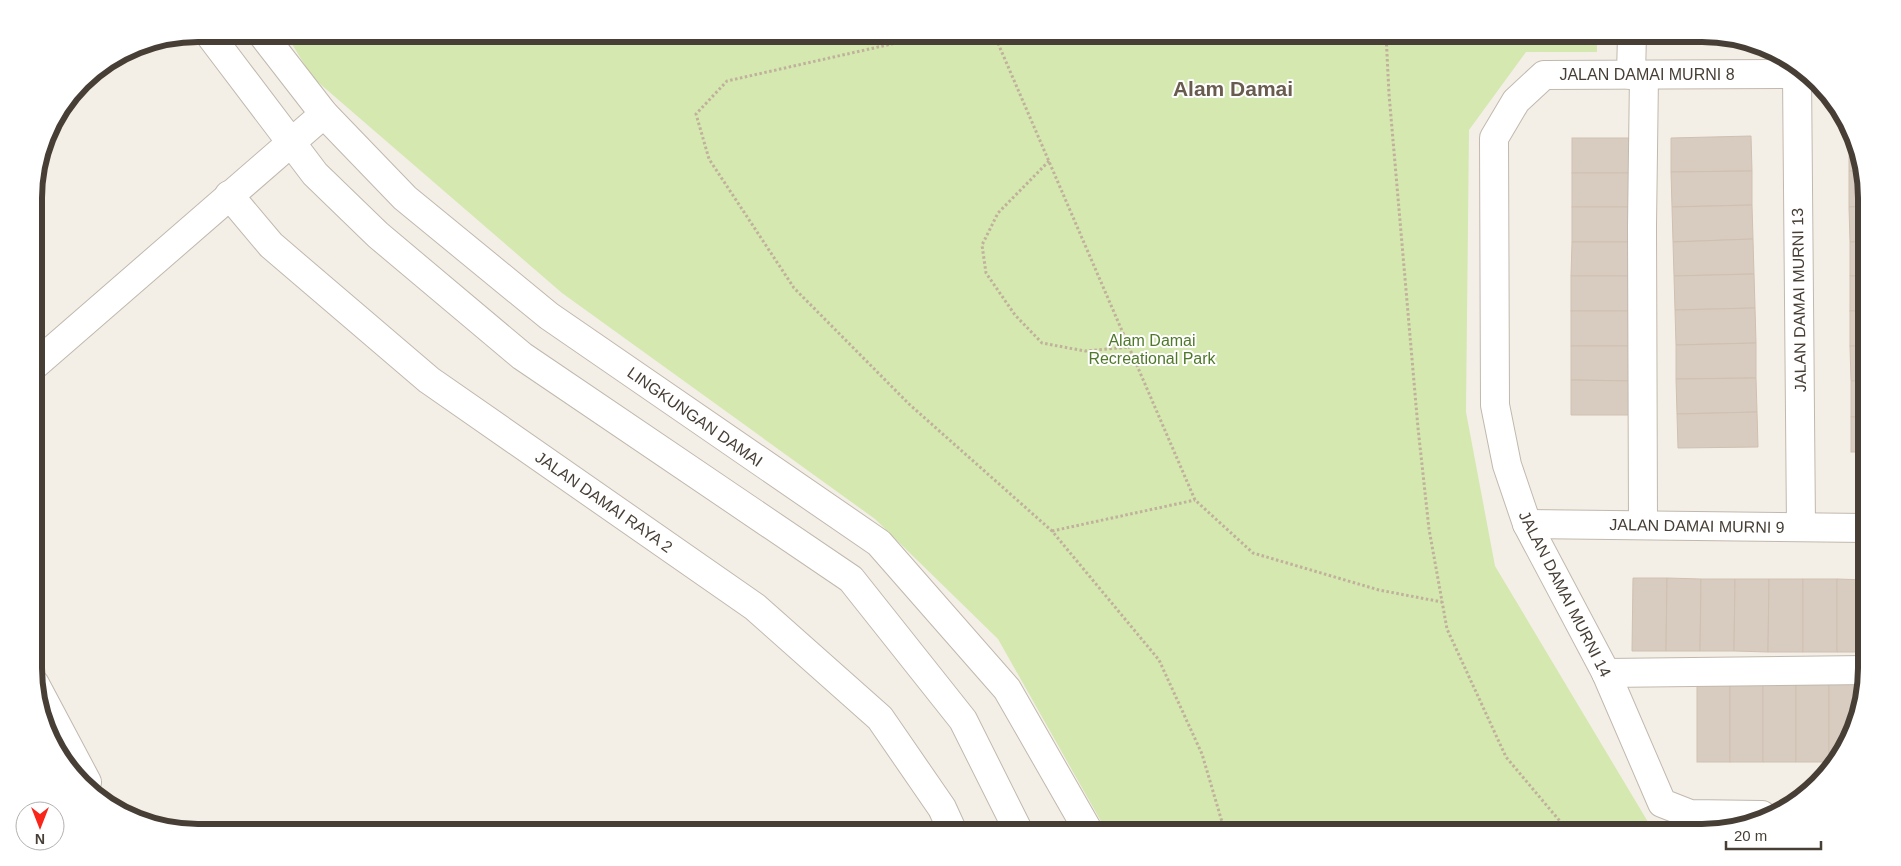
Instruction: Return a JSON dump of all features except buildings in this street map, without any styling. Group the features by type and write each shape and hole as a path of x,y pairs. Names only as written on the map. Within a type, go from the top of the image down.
{"street":[{"path":"1633,42 1638,74 1642,226 1642,525"},
{"path":"216,43 315,174 378,235 522,356 851,579 963,720 1015,823"},
{"name":"LINGKUNGAN DAMAI","path":"269,43 324,114 404,198 549,316 879,543 1007,689 1084,823"},
{"name":"JALAN DAMAI MURNI 8","path":"1494,138 1516,101 1544,74 1796,74"},
{"name":"JALAN DAMAI MURNI 13","path":"1799,77 1802,527"},
{"path":"43,357 324,114"},
{"name":"JALAN DAMAI MURNI 14","path":"1494,138 1495,405 1507,465 1527,524 1606,673 1662,803 1690,814 1753,815"},
{"name":"JALAN DAMAI RAYA 2","path":"229,195 271,245 429,380 756,607 880,718 942,808 949,824"},
{"name":"JALAN DAMAI MURNI 9","path":"1527,524 1858,528"},
{"path":"1606,673 1858,670"},
{"path":"48,709 79,767"}],"path":[{"path":"998,42 1195,500 1253,552 1379,590 1442,602"},
{"path":"1386,42 1412,370 1428,529 1447,629 1506,757 1562,823"},
{"path":"897,43 727,81 696,114 709,158 794,288 909,404 1052,531 1159,660 1202,754 1222,823"},
{"path":"1049,161 998,213 982,245 986,273 1015,315 1042,343 1085,351 1130,347"},
{"path":"1052,531 1195,500"}],"green space":[{"name":"Alam Damai Recreational Park","path":"1597,42 1597,52 1526,52 1469,130 1466,412 1495,566 1649,823 1102,823 998,639 875,519 562,293 312,77 291,43"}],"district":[{"name":"Alam Damai","path":"1233,88"}]}
